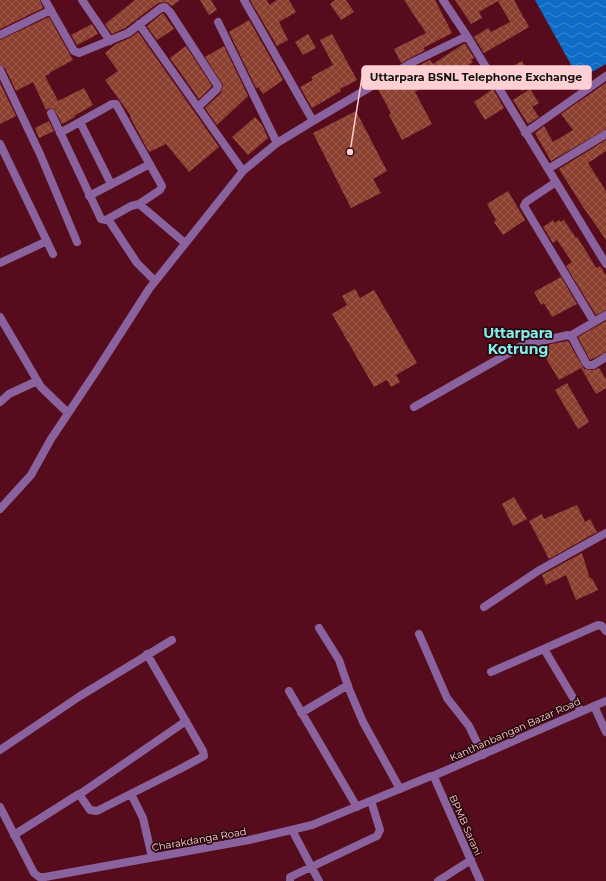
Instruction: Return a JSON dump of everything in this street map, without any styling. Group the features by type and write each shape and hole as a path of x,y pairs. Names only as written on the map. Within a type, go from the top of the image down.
{"street":[{"path":"45,0 74,51 79,54 128,33 164,3 218,86 217,89 198,107"},
{"path":"82,0 110,41"},
{"path":"244,0 313,121"},
{"path":"443,0 467,36 606,264"},
{"path":"0,35 50,10"},
{"path":"218,22 277,143"},
{"path":"139,24 243,171"},
{"path":"0,509 31,475 51,439 155,281 243,171 277,143 313,121 411,63 467,36"},
{"path":"0,70 40,154 77,242"},
{"path":"526,133 606,76"},
{"path":"51,113 60,133 89,196 101,219 108,219 131,206 139,204 161,188 162,186 116,104 112,104 60,133"},
{"path":"80,122 111,184"},
{"path":"548,169 606,134"},
{"path":"0,144 53,254"},
{"path":"89,196 150,164"},
{"path":"556,182 526,202 524,206 594,322"},
{"path":"139,204 185,243"},
{"path":"108,219 137,263 155,281"},
{"path":"0,263 47,241"},
{"path":"414,407 523,345 565,335 570,336 606,315"},
{"path":"0,317 43,390 68,413"},
{"path":"570,336 588,365 593,365 606,358"},
{"path":"1,399 8,394 37,381"},
{"path":"484,607 538,571 606,533"},
{"path":"491,672 598,625 602,626 606,631"},
{"path":"319,628 339,660 363,722 400,789"},
{"path":"419,634 447,698 470,729 483,755"},
{"path":"0,750 80,696 172,640"},
{"path":"544,649 581,711"},
{"path":"80,794 90,810 96,811 204,756 203,751 147,654"},
{"path":"301,713 348,685"},
{"path":"289,691 357,807"},
{"name":"Kanthanbangan Bazar Road","path":"433,777 606,701"},
{"path":"594,706 606,732"},
{"path":"14,834 80,794 186,721"},
{"name":"Charakdanga Road","path":"0,807 38,879 249,840 312,825 431,776 433,777"},
{"name":"BPMB Sarani","path":"433,777 480,881"},
{"path":"131,794 143,818 152,857"},
{"path":"290,881 290,877 377,836 380,830 371,801"},
{"path":"292,830 318,881"},
{"path":"438,881 471,860"}],"water":[{"path":"535,0 606,0 606,64 579,79"}],"building":[{"path":"0,0 40,0 43,8 0,29"},
{"path":"135,0 180,0 172,6 166,2 158,3 125,28 112,34 105,24"},
{"path":"200,0 211,0 217,10 209,15"},
{"path":"250,0 267,0 269,5 277,0 289,0 296,12 279,22 288,40 277,46"},
{"path":"335,0 346,0 354,12 341,20 330,4"},
{"path":"404,0 435,0 452,33 423,48 425,50 401,63 394,49 426,33"},
{"path":"455,0 514,0 529,27 484,53 474,37 488,28 491,32 510,22 498,1 479,12 482,18 471,24"},
{"path":"163,13 174,29 157,40 147,26"},
{"path":"49,17 73,60 45,76 58,101 84,88 93,105 62,124 54,109 51,108 46,110 33,82 16,91 5,68 0,65 0,40"},
{"path":"249,20 283,80 263,94 258,87 256,88 229,32"},
{"path":"92,24 98,34 77,45 71,35"},
{"path":"138,32 219,147 189,172 166,144 149,152 130,117 131,116 105,80 118,71 105,53 116,44 130,38"},
{"path":"308,34 316,48 303,55 295,42"},
{"path":"332,34 357,80 340,89 341,91 312,108 300,87 313,80 311,77 333,65 320,40"},
{"path":"465,43 474,58 471,60 473,62 463,69 461,67 415,92 432,124 402,140 389,115 391,113 378,89 430,60 433,64"},
{"path":"186,46 212,86 199,99 170,58"},
{"path":"224,46 248,96 217,125 205,108 221,93 223,85 205,57"},
{"path":"522,61 528,71 526,73 532,86 522,91 516,80 518,79 511,67"},
{"path":"0,83 16,116 0,124"},
{"path":"606,83 606,129 551,161 535,133 544,126 553,142 573,130 561,114"},
{"path":"493,89 504,108 485,120 474,102"},
{"path":"530,89 539,103 532,107 539,117 528,124 513,100"},
{"path":"356,111 387,171 373,179 381,193 351,208 313,133"},
{"path":"255,117 262,125 268,138 248,155 232,137"},
{"path":"49,121 54,131 39,138 35,128"},
{"path":"606,140 606,151 588,163 606,191 606,240 559,169"},
{"path":"508,191 525,220 503,235 494,222 496,220 487,204"},
{"path":"553,220 555,223 559,220 561,222 564,220 576,238 577,237 596,268 600,266 606,275 606,310 596,315 566,266 572,262 557,240 553,243 543,227"},
{"path":"561,277 577,304 552,317 544,303 541,305 534,292"},
{"path":"355,289 360,298 374,290 417,363 396,375 400,382 391,387 387,380 374,387 332,314 347,305 342,296"},
{"path":"606,321 606,352 590,360 578,337"},
{"path":"568,341 584,369 593,370 599,368 606,379 606,388 596,394 581,368 559,380 541,350 551,344"},
{"path":"567,383 589,422 578,429 555,390"},
{"path":"514,497 527,519 513,526 502,504"},
{"path":"577,505 585,522 590,519 597,532 549,559 529,521 542,514 544,519"},
{"path":"582,553 590,579 592,578 598,590 576,600 566,575 546,585 542,575"}],"place":[{"name":"Uttarpara BSNL Telephone Exchange","path":"350,152"}],"district":[{"name":"Uttarpara Kotrung","path":"518,342"}]}
